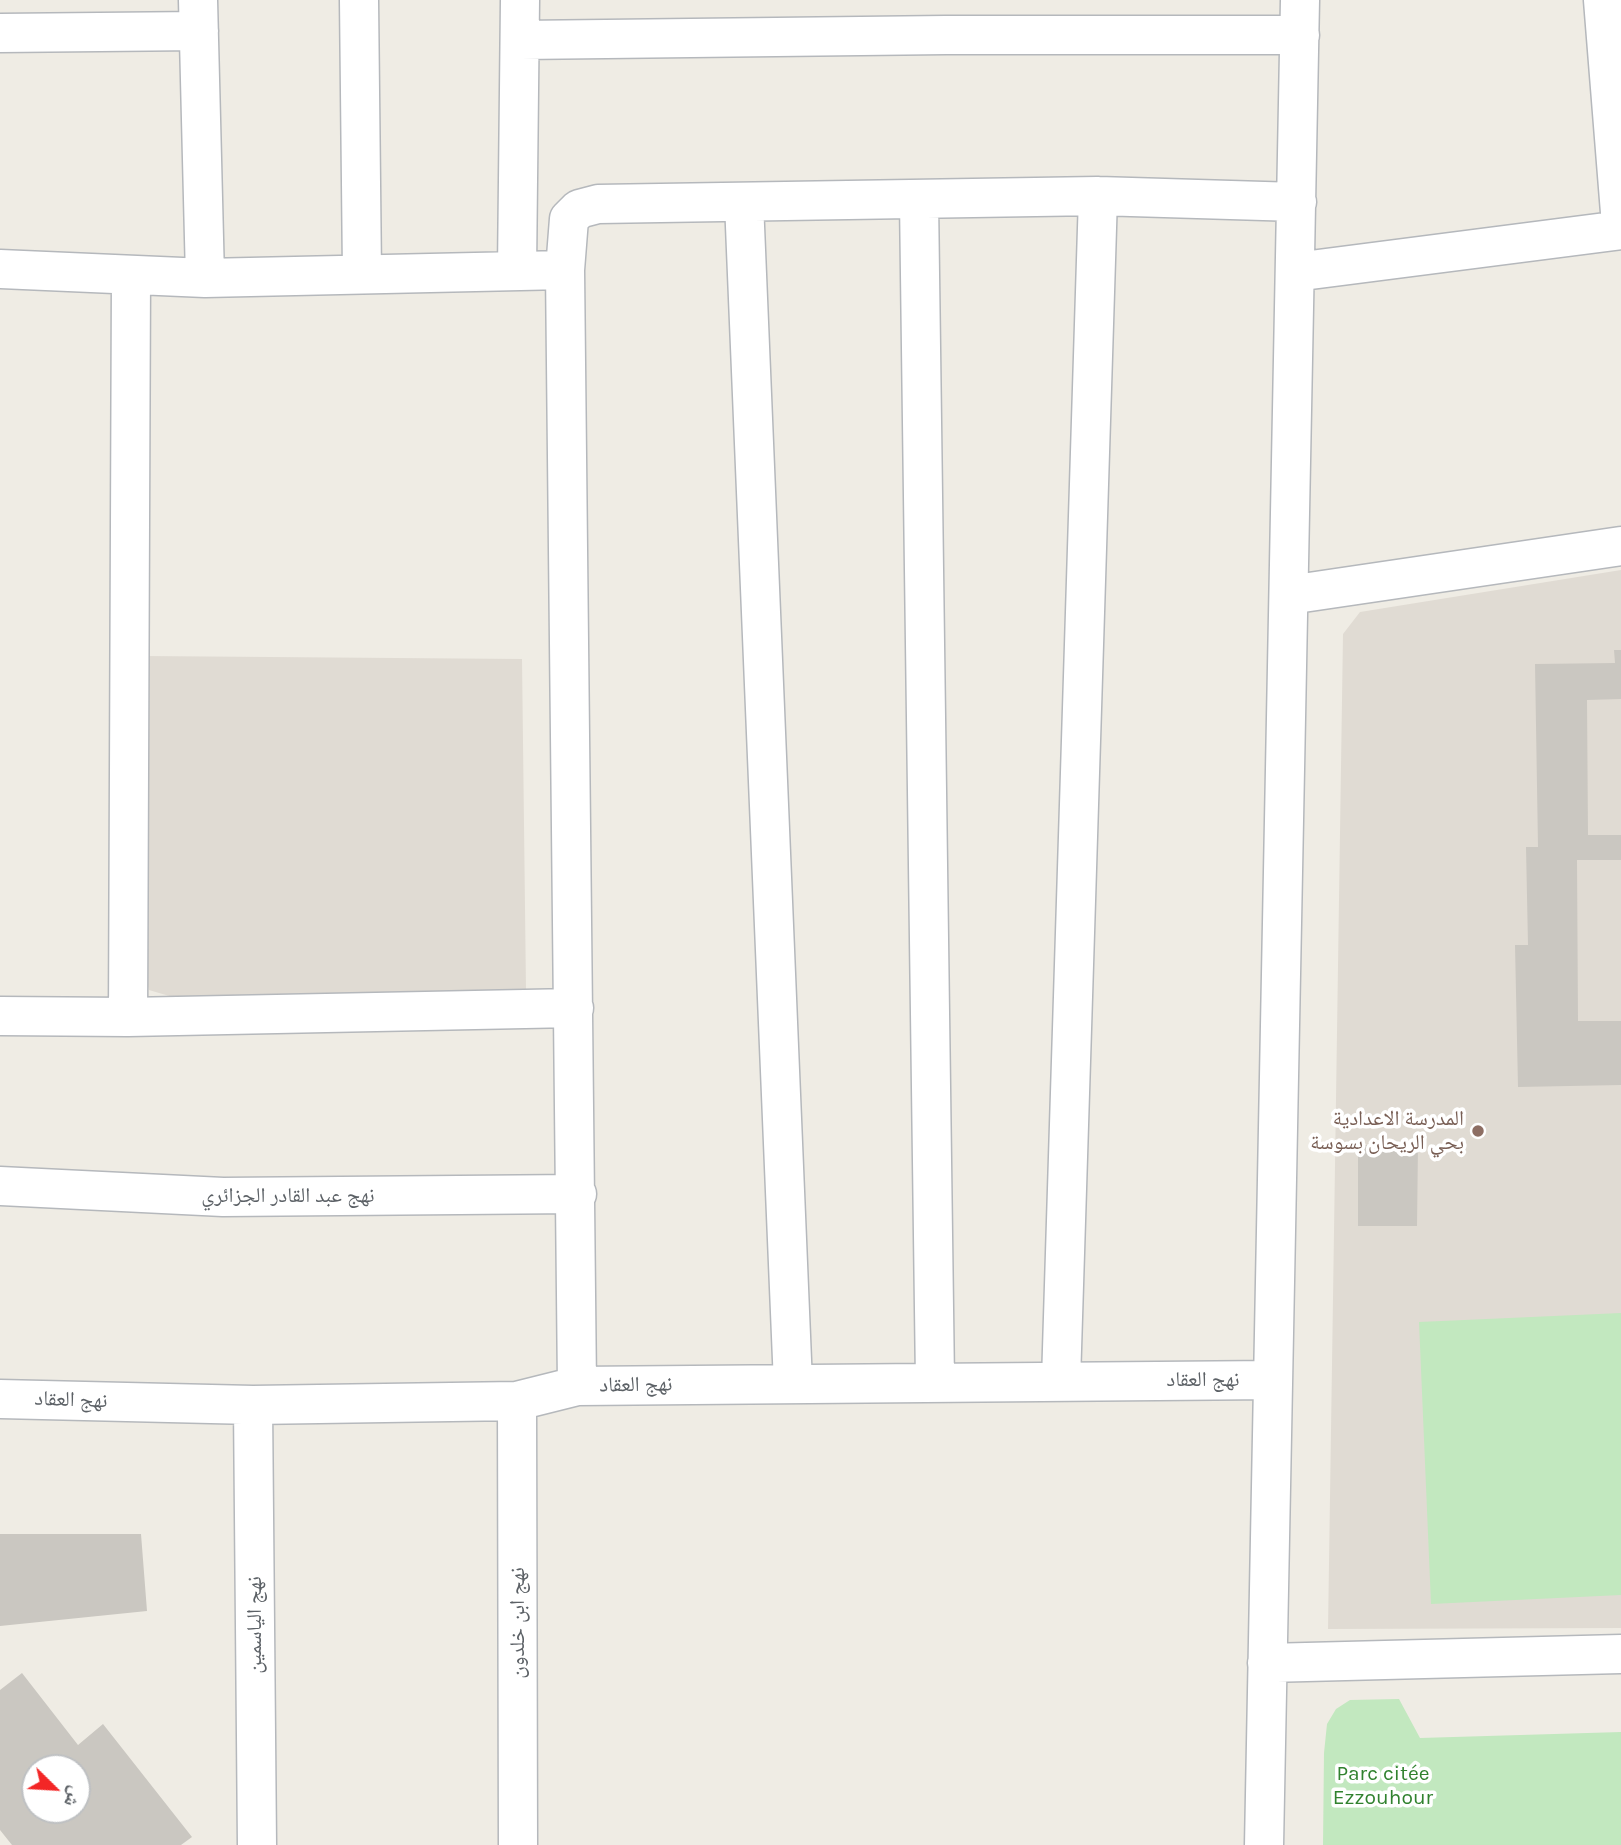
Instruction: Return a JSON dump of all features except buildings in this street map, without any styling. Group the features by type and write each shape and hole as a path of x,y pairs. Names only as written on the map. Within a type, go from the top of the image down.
{"street":[{"path":"359,0 362,274"},
{"path":"517,270 520,0"},
{"path":"1295,272 1621,228 1603,0"},
{"path":"0,33 198,15 205,278"},
{"path":"521,40 946,35 1300,18 1264,1845"},
{"path":"578,1385 565,270 569,219 579,209 598,204 1098,196 1297,202"},
{"path":"1061,1381 1098,196"},
{"path":"919,200 935,1382"},
{"path":"744,202 793,1384"},
{"path":"0,269 205,278 565,270"},
{"path":"128,1017 131,275"},
{"path":"1289,596 1621,546"},
{"path":"0,1016 128,1017 574,1008"},
{"name":"نهج عبد القادر الجزائري","path":"0,1186 223,1197 577,1194"},
{"name":"نهج العقاد","path":"0,1399 253,1405 517,1401 578,1385 1273,1380"},
{"name":"نهج ابن خلدون","path":"517,1401 518,1845"},
{"name":"نهج الياسمين","path":"253,1405 257,1845"},
{"path":"1267,1663 1621,1654"}],"shaded area":[{"name":"المدرسة الاعدادية بحي الريحان بسوسة","path":"1621,570 1621,1628 1328,1629 1343,634 1360,612"},
{"path":"144,656 522,659 526,990 176,998 149,990 142,968"}],"green space":[{"path":"1621,1313 1621,1595 1431,1604 1419,1322"},
{"name":"Parc citée Ezzouhour","path":"1399,1699 1420,1738 1621,1732 1621,1845 1323,1845 1327,1724 1336,1709 1350,1700"}],"place":[{"name":"المدرسة الاعدادية بحي الريحان بسوسة","path":"1478,1131"}]}
